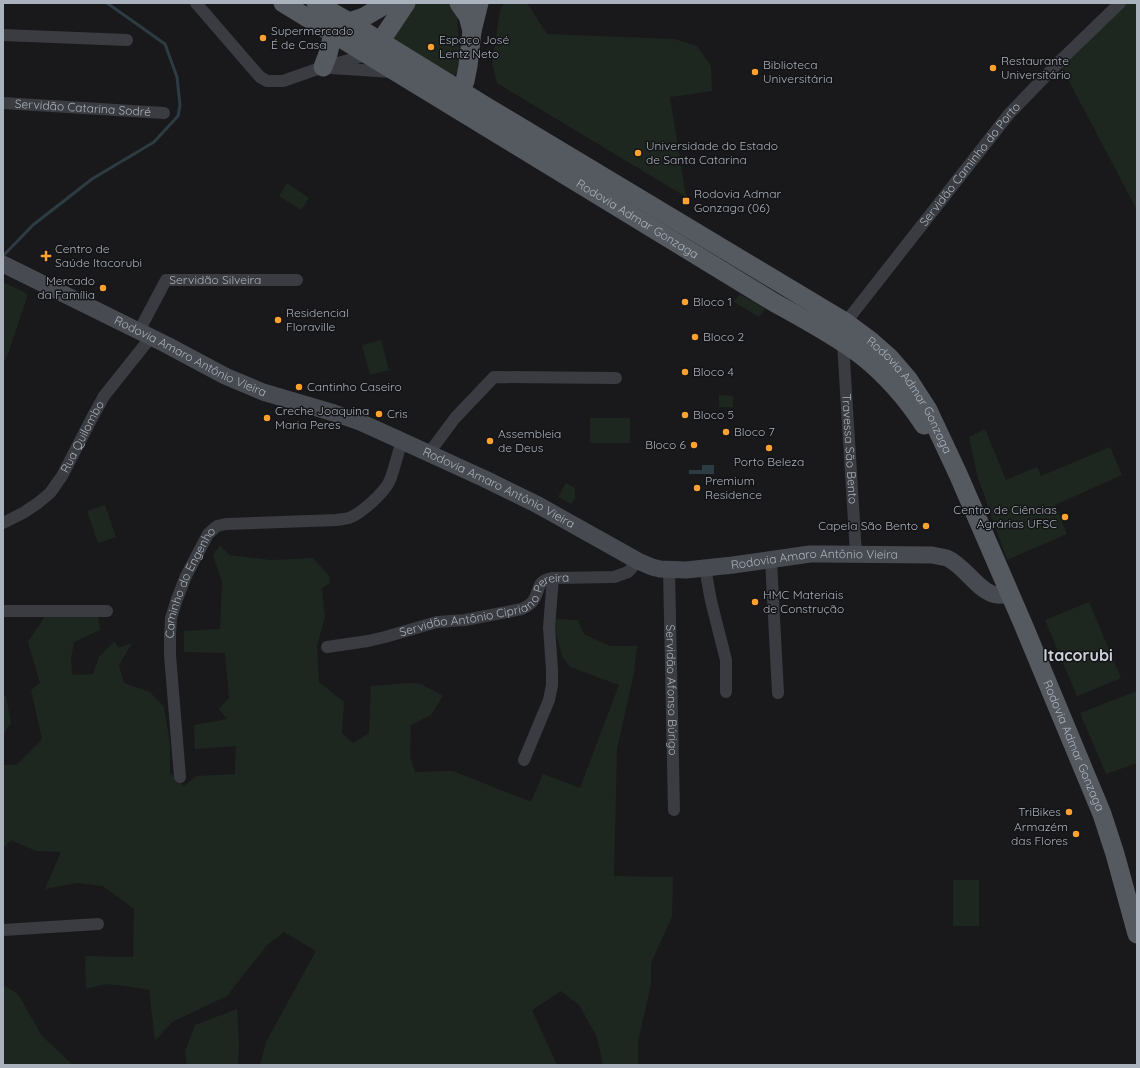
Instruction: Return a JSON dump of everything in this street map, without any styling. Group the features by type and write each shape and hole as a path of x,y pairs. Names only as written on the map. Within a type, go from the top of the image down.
{"main road":[{"name":"Rodovia Admar Gonzaga","path":"283,3 333,34 374,48 457,98 846,322 889,357 908,379 928,410 958,474 1102,814 1115,854 1137,934"},
{"name":"Rodovia Admar Gonzaga","path":"316,3 349,22 397,72 457,98 775,303 838,340 860,355 875,367 897,390 919,417 958,474"},
{"path":"349,22 364,17 388,3"},
{"path":"374,48 406,3"},
{"path":"459,3 468,16 472,31"},
{"path":"457,98 465,81 472,31 479,3"},
{"path":"323,67 333,34"},
{"name":"Rodovia Amaro Antônio Vieira","path":"3,264 247,386 348,418 402,440 538,505 638,561 652,567 669,570 705,568 810,554 932,555 947,558 959,566 971,579 985,590 996,596 1009,594"}],"street":[{"path":"196,3 260,77 267,81 283,81 374,48"},
{"name":"Servidão Caminho do Porto","path":"838,340 846,322 1009,114 1063,58 1120,3"},
{"path":"3,35 127,40"},
{"path":"323,67 397,72"},
{"name":"Servidão Catarina Sodré","path":"3,104 164,113"},
{"name":"Servidão Silveira","path":"145,334 166,280 297,280"},
{"name":"Rua Quilombo","path":"3,522 23,513 50,493 62,476 104,396 145,334"},
{"name":"Travessa São Bento","path":"838,340 856,554"},
{"path":"429,453 455,418 494,376 616,378"},
{"name":"Caminho do Engenho","path":"180,777 170,655 171,618 186,576 208,534 217,526 226,524 337,520 349,518 359,512 386,488 391,479 402,440"},
{"path":"771,560 778,693"},
{"name":"Servidão Antônio Cipriano Pereira","path":"327,647 386,637 437,622 465,620 522,609 529,606 533,601 541,583 546,579 614,577 628,572 638,561"},
{"path":"705,568 711,601 726,660 726,692"},
{"name":"Servidão Afonso Búrigo","path":"669,570 674,810"},
{"path":"524,760 549,700 552,685 549,627 553,578"},
{"path":"3,611 107,611"},
{"path":"3,930 98,924"}],"shaded area":[{"name":"Espaço José Lentz Neto","path":"414,3 450,3 457,16 460,56 458,70 453,78 389,39"},
{"path":"504,3 527,3 547,34 674,39 697,46 711,66 712,91 670,97 686,197 497,83 492,63 500,10"},
{"path":"1125,3 1137,3 1137,210 1061,66"},
{"path":"287,183 309,198 301,210 279,196"},
{"path":"3,282 28,294 7,357 3,363"},
{"path":"740,294 765,309 759,317 734,302"},
{"path":"381,340 389,370 370,375 362,345"},
{"path":"719,395 733,396 733,407 719,407"},
{"path":"590,418 630,418 630,443 590,443"},
{"path":"985,429 1006,480 1037,467 1041,476 1110,447 1122,475 1055,505 1067,534 1007,560 977,475 969,437"},
{"path":"702,465 714,465 714,474 689,474 689,470 702,470"},
{"path":"566,483 575,488 575,498 571,504 558,497"},
{"path":"105,505 116,537 98,543 87,511"},
{"path":"220,545 229,555 270,560 313,558 329,576 330,583 322,588 325,617 317,646 319,682 344,702 342,733 353,743 369,733 371,686 410,683 421,684 443,696 431,715 411,725 410,756 415,772 453,771 531,802 543,774 580,788 619,685 570,667 562,656 552,619 578,620 584,634 610,646 637,646 634,673 617,749 614,876 673,877 672,917 651,963 651,985 638,1041 638,1065 603,1065 597,1037 579,1005 561,991 532,1010 557,1065 260,1065 266,1042 316,951 284,932 267,945 227,996 172,1022 155,1041 149,990 105,984 86,989 85,956 133,957 134,909 103,886 77,883 45,889 61,852 36,851 11,840 3,848 3,765 16,765 42,739 31,690 40,683 28,642 46,615 98,616 100,630 74,642 71,658 72,675 93,674 99,657 114,641 119,648 132,643 119,665 124,683 150,692 164,707 170,744 170,773 184,786 197,776 235,774 236,746 195,749 194,725 227,719 219,709 229,698 225,653 184,652 184,631 220,629 222,582 213,555"},
{"path":"1089,602 1121,678 1077,696 1045,620"},
{"path":"1137,691 1137,763 1106,774 1080,713"},
{"path":"3,696 6,696 11,723 3,735"},
{"path":"953,880 979,880 979,926 953,926"},
{"path":"3,985 18,994 42,1036 73,1065 3,1065"},
{"path":"237,1009 239,1043 238,1065 187,1065 185,1051 195,1025"}],"waterway":[{"path":"3,256 33,225 92,179 154,142 178,116 180,105 177,77 165,44 107,3"}],"place":[{"name":"Supermercado É de Casa","path":"263,38"},
{"name":"Espaço José Lentz Neto","path":"431,47"},
{"name":"Restaurante Universitário","path":"993,68"},
{"name":"Biblioteca Universitária","path":"755,72"},
{"name":"Universidade do Estado de Santa Catarina","path":"638,153"},
{"name":"Rodovia Admar Gonzaga (06)","path":"686,201"},
{"name":"Centro de Saúde Itacorubi","path":"46,256"},
{"name":"Mercado da Família","path":"103,288"},
{"name":"Bloco 1","path":"685,302"},
{"name":"Residencial Floraville","path":"278,320"},
{"name":"Bloco 2","path":"695,337"},
{"name":"Bloco 4","path":"685,372"},
{"name":"Cantinho Caseiro","path":"299,387"},
{"name":"Cris","path":"379,414"},
{"name":"Bloco 5","path":"685,415"},
{"name":"Creche Joaquina Maria Peres","path":"267,418"},
{"name":"Bloco 7","path":"726,432"},
{"name":"Assembleia de Deus","path":"490,441"},
{"name":"Bloco 6","path":"694,445"},
{"name":"Porto Beleza","path":"769,448"},
{"name":"Premium Residence","path":"697,488"},
{"name":"Centro de Ciências Agrárias UFSC","path":"1065,517"},
{"name":"Capela São Bento","path":"926,526"},
{"name":"HMC Materiais de Construção","path":"755,602"},
{"name":"TriBikes","path":"1069,812"},
{"name":"Armazém das Flores","path":"1076,834"}],"district":[{"name":"Itacorubi","path":"1078,655"}]}
